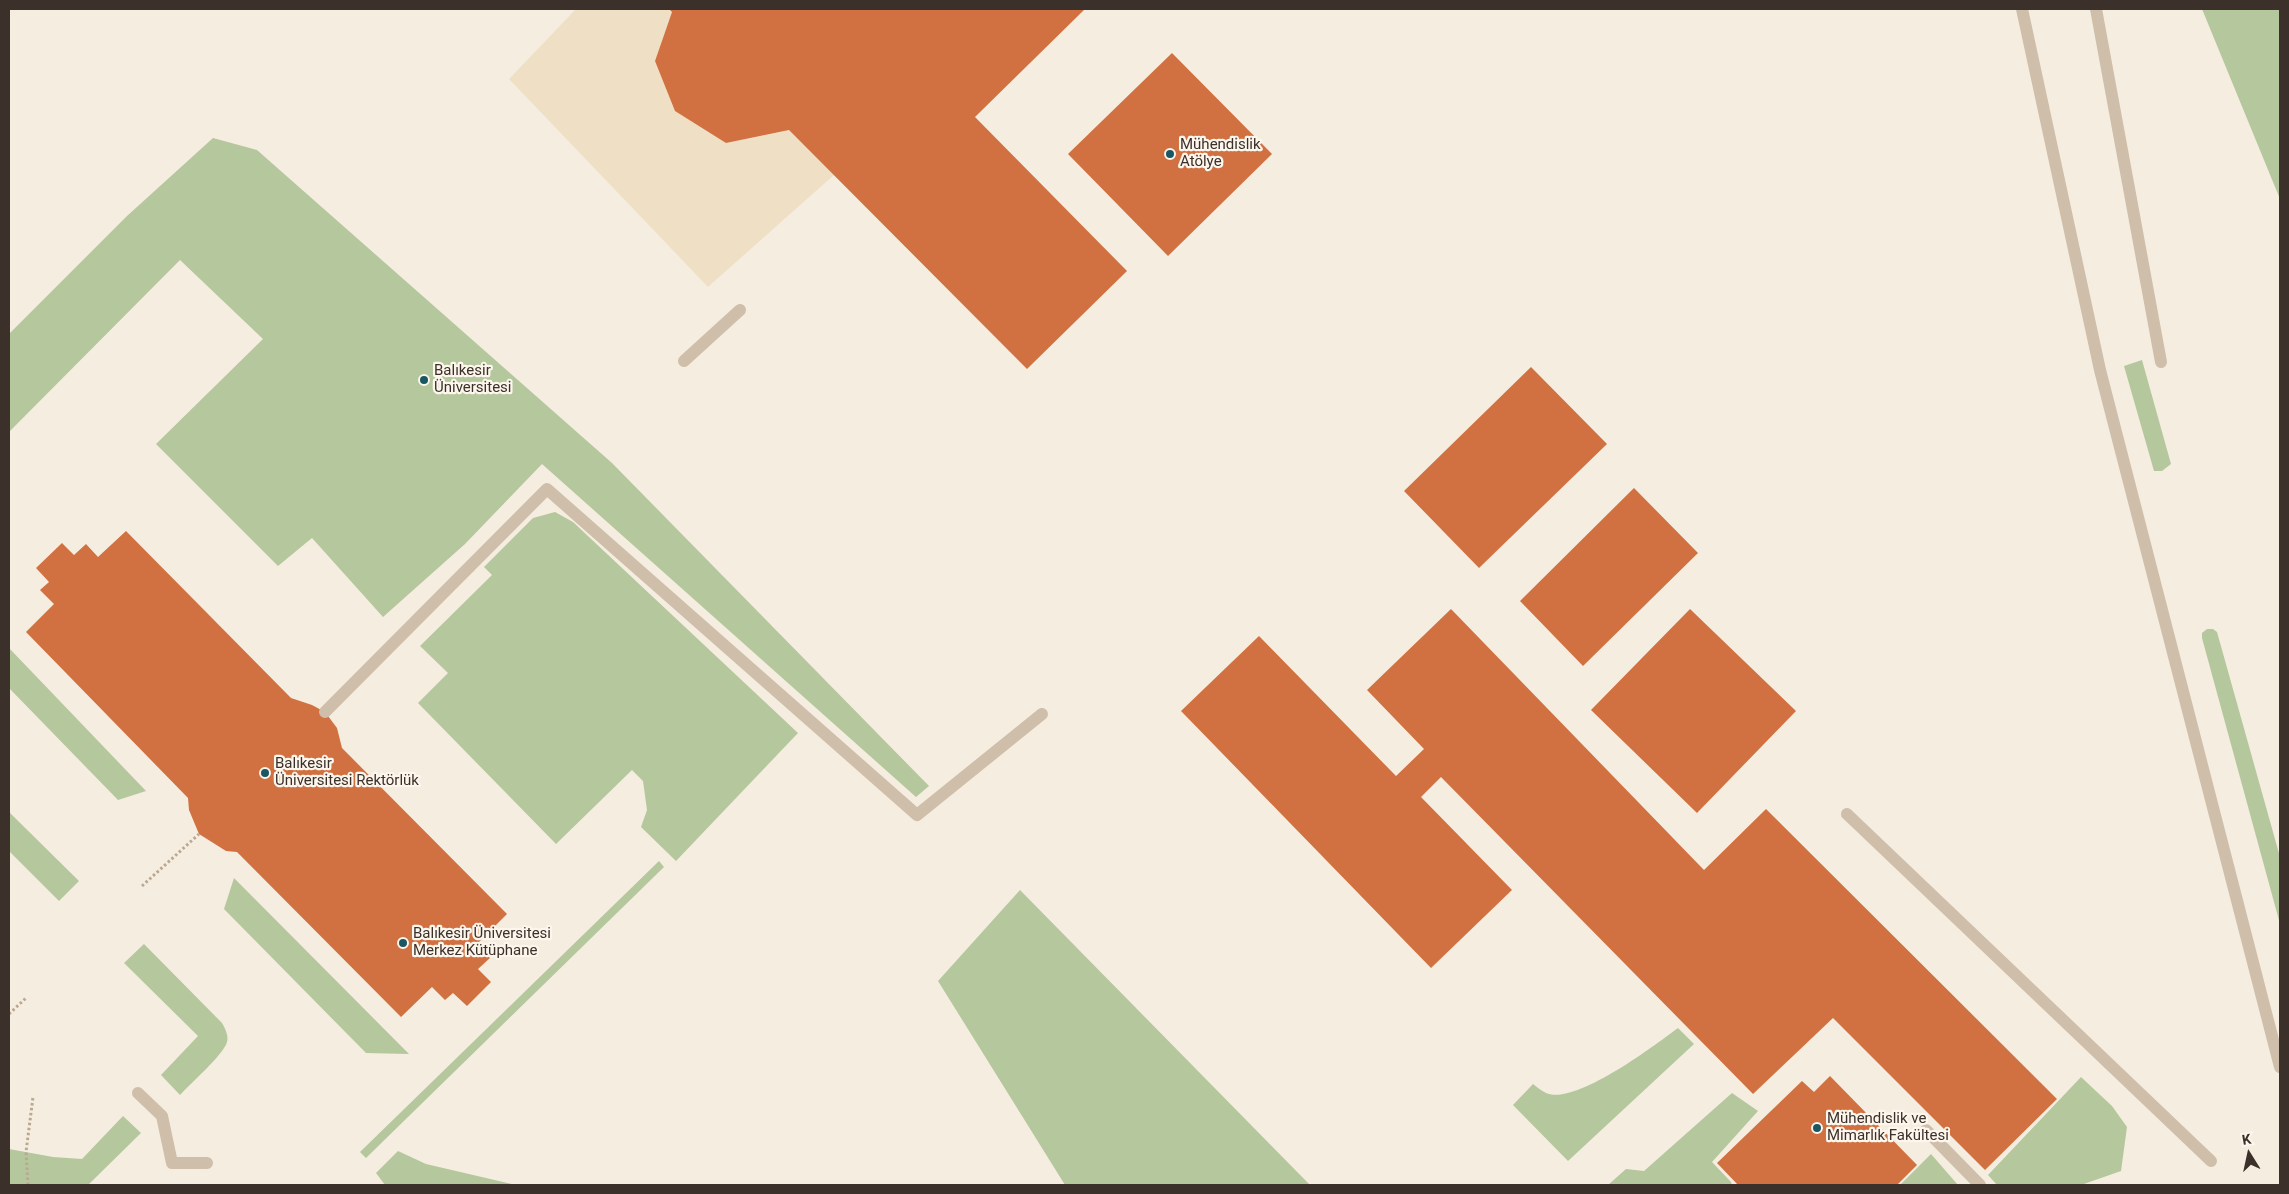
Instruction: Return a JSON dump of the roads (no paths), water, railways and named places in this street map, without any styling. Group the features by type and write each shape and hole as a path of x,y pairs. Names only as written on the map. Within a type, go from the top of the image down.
{"street":[{"path":"2022,9 2100,370 2280,1067"},
{"path":"2096,9 2161,362"},
{"path":"684,361 740,310"},
{"path":"325,712 547,489 917,815 1042,714"},
{"path":"1848,814 2211,1161"},
{"path":"138,1093 162,1116 172,1163 207,1163"},
{"path":"1926,1130 1980,1185"}],"place":[{"name":"Mühendislik Atölye","path":"1170,154"},
{"name":"Balıkesir Üniversitesi","path":"424,380"},
{"name":"Balıkesir Üniversitesi Rektörlük","path":"265,773"},
{"name":"Balıkesir Üniversitesi Merkez Kütüphane","path":"403,943"},
{"name":"Mühendislik ve Mimarlık Fakültesi","path":"1817,1128"}]}
